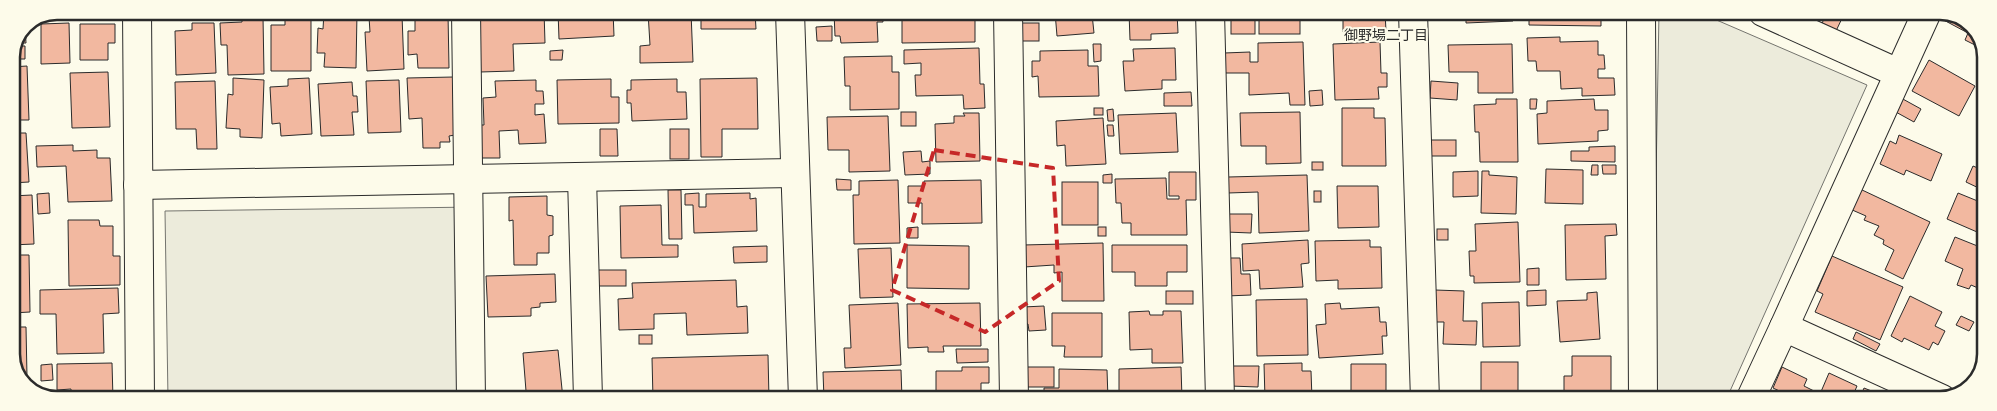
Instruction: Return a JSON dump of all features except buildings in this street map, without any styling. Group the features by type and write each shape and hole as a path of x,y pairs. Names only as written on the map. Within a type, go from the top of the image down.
{"street":[{"path":"137,20 140,391"},
{"path":"466,20 470,391"},
{"path":"790,20 803,391"},
{"path":"1008,20 1014,391"},
{"path":"1210,20 1220,391"},
{"path":"1413,20 1425,391"},
{"path":"1641,20 1643,391"},
{"path":"1781,20 1898,73"},
{"path":"1754,391 1923,20"},
{"path":"138,185 795,173"},
{"path":"582,177 588,391"},
{"path":"1784,327 1924,391"}],"highlighted area":[{"path":"934,150 1053,168 1059,281 985,332 892,290"}],"shaded area":[{"path":"1659,20 1717,20 1867,85 1730,391 1652,391"},
{"path":"477,207 480,391 168,391 165,211"}],"district":[{"name":"御野場二丁目","path":"1386,34"}]}
